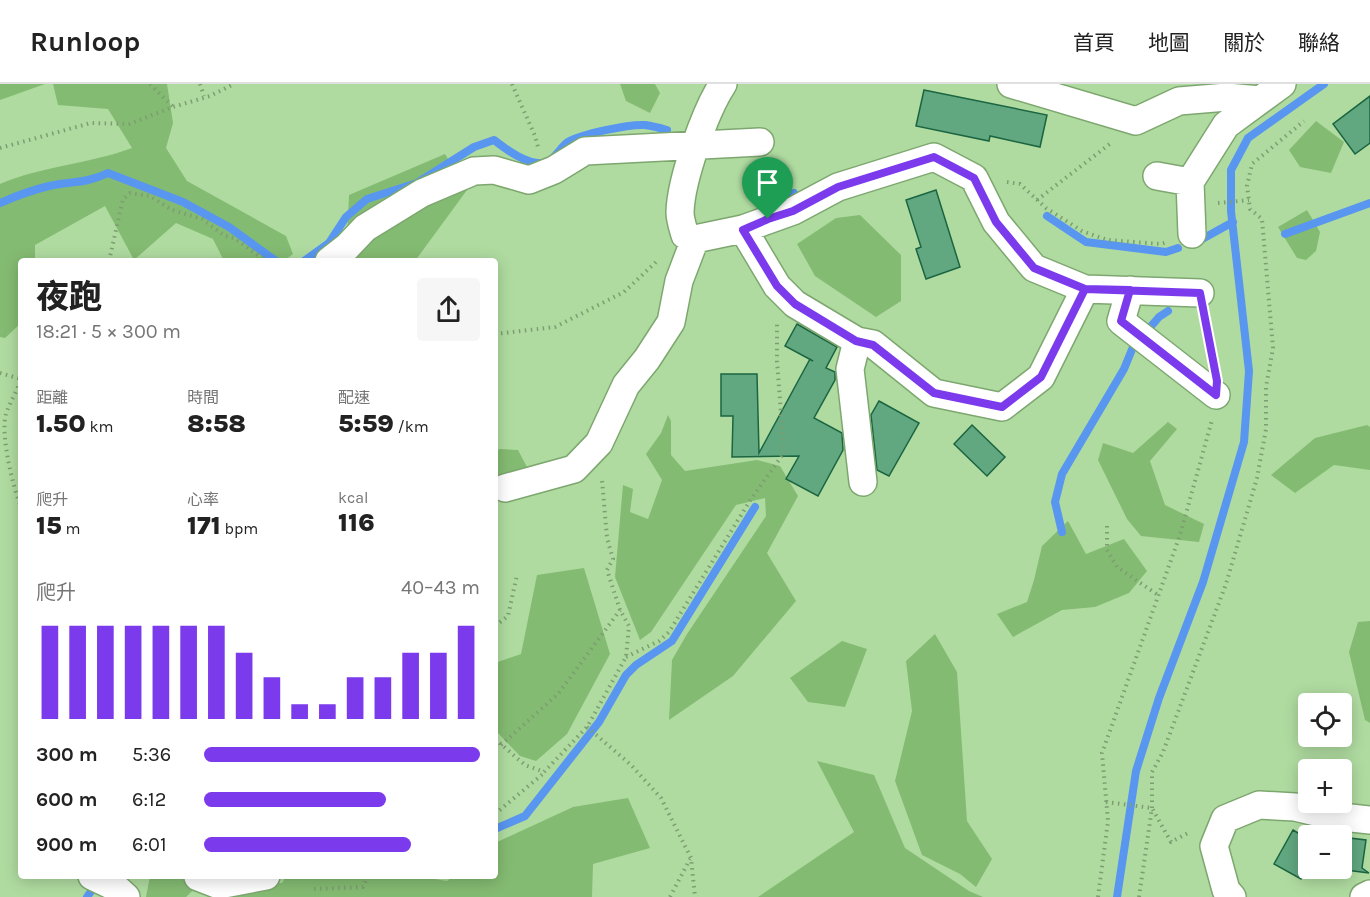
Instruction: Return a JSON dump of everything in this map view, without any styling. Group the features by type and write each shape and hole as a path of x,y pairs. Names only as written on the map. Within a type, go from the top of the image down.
{"street":[{"path":"505,489 574,469 599,443 626,385 670,322 690,237 680,214 682,196 696,147 723,84"},
{"path":"1011,84 1144,118 1179,101 1227,97 1260,100"},
{"path":"1192,234 1190,182 1226,125 1282,84"},
{"path":"333,258 365,228 422,193 474,171 494,170 529,180 554,170 585,151 696,147 760,141"},
{"path":"690,237 743,230 793,211 838,187 934,157 974,178 996,222 1034,268 1085,289 1200,293"},
{"path":"1157,176 1190,182"},
{"path":"743,230 777,286 795,304 856,341 873,345 934,393 1002,407 1041,377 1085,289"},
{"path":"1130,290 1121,321 1216,395"},
{"path":"856,341 850,369 863,482"},
{"path":"1232,897 1226,890 1214,846 1225,819 1259,806 1295,807 1334,816 1370,820"},
{"path":"195,884 219,885 250,879"},
{"path":"1364,897 1370,894"}],"path":[{"path":"150,84 173,107"},
{"path":"200,84 204,96"},
{"path":"0,148 91,123 129,124 204,96 210,96 234,84"},
{"path":"512,84 535,136 539,152"},
{"path":"1037,200 1144,118"},
{"path":"1139,897 1152,808 1152,772 1163,752 1226,584 1257,478 1266,429 1266,387 1273,348 1262,219 1250,209 1247,186 1251,164 1304,121"},
{"path":"110,258 123,199 130,193 150,196 172,210 202,219 225,237 234,238 262,258"},
{"path":"1220,203 1249,200"},
{"path":"498,334 555,327 624,292 690,237"},
{"path":"626,657 659,641 669,632 751,500 784,453 777,361 777,286"},
{"path":"1098,897 1108,821 1102,753 1180,536 1214,413 1217,381 1200,293"},
{"path":"0,373 18,378"},
{"path":"18,386 6,416 5,444 12,474 12,485 18,500"},
{"path":"498,811 544,772 588,729 626,657 628,626 620,610 607,570 613,559 607,538 602,475"},
{"path":"1107,526 1107,550 1117,567 1158,595"},
{"path":"498,624 508,616 517,575"},
{"path":"501,745 558,694 620,610"},
{"path":"588,729 631,765 661,798 691,858 695,897"},
{"path":"498,742 525,765 544,772"},
{"path":"1106,802 1152,808"},
{"path":"1152,808 1171,842 1190,832 1214,846"},
{"path":"670,897 691,858"},
{"path":"314,889 363,887 367,879"}],"green space":[{"path":"0,84 45,84 0,100"},
{"path":"53,84 167,84 173,123 166,148 187,181 286,236 293,254 288,258 222,258 213,239 176,223 136,258 133,258 105,206 35,245 35,258 18,258 18,326 5,338 0,337 0,184 32,173 132,148 108,109 58,105"},
{"path":"620,84 655,84 660,93 650,113 626,101"},
{"path":"1316,121 1344,142 1331,173 1300,167 1289,150"},
{"path":"445,154 467,190 417,258 346,258 349,195"},
{"path":"1307,210 1320,232 1316,251 1306,260 1297,258 1278,227"},
{"path":"860,215 901,255 901,301 876,317 815,276 797,244 836,218"},
{"path":"668,415 671,421 671,455 685,471 757,460 780,466 798,496 767,553 796,601 733,676 669,720 672,660 766,516 765,498 736,505 651,632 640,640 615,577 623,485 633,489 630,512 648,519 662,480 646,454 661,433"},
{"path":"1168,422 1177,429 1150,461 1165,505 1204,524 1199,542 1141,536 1127,519 1098,460 1103,443 1133,453"},
{"path":"1367,425 1370,427 1370,470 1334,465 1295,493 1271,475 1315,438"},
{"path":"498,450 518,450 529,471 503,481 498,478"},
{"path":"1068,521 1086,554 1124,539 1147,571 1129,593 1095,607 1062,610 1013,637 997,614 1027,602 1042,546"},
{"path":"584,568 610,654 567,734 536,761 520,756 498,733 498,662 521,654 537,575"},
{"path":"1370,621 1370,723 1365,720 1349,652 1358,622"},
{"path":"935,634 957,672 967,821 992,859 976,887 960,874 922,855 895,781 912,711 906,661"},
{"path":"842,641 867,649 845,707 808,702 790,678"},
{"path":"817,761 874,775 905,848 969,891 983,897 758,897 854,832"},
{"path":"628,798 650,848 593,864 592,897 223,897 197,886 186,897 146,897 149,879 222,879 245,884 282,883 284,879 435,879 447,881 450,879 498,879 498,842 573,807"}],"building":[{"path":"924,90 1047,115 1040,147 990,136 989,141 916,126"},
{"path":"1370,96 1370,143 1355,154 1333,124"},
{"path":"936,190 960,267 926,279 916,249 921,247 906,200"},
{"path":"797,324 837,347 826,368 835,372 835,380 814,418 842,433 843,450 818,496 786,479 799,456 732,457 733,416 721,416 721,374 757,374 759,453 810,359 785,346"},
{"path":"879,401 919,423 889,476 877,470 871,415"},
{"path":"972,425 1005,457 987,476 954,444"},
{"path":"1293,830 1298,833 1298,877 1274,864"},
{"path":"1352,838 1366,840 1362,868 1369,873 1352,871"}],"waterway":[{"path":"1117,897 1136,771 1159,698 1203,582 1244,442 1249,371 1231,211 1231,170 1248,138 1324,84"},
{"path":"308,258 329,243 346,217 367,199 417,183 474,147 494,140 524,159 544,163 551,160 568,142 594,133 638,125 667,130"},
{"path":"0,203 24,193 57,184 85,181 108,173 183,202 229,227 272,258"},
{"path":"772,206 794,193"},
{"path":"1285,234 1370,203"},
{"path":"1047,216 1086,242 1166,252 1178,248"},
{"path":"1195,243 1233,222"},
{"path":"1062,532 1055,502 1062,474 1124,369 1133,347 1159,317 1168,311"},
{"path":"498,828 525,816 599,722 626,675 636,665 672,641 755,507"},
{"path":"87,897 97,883"}],"route":[{"path":"768,219 743,230 777,286 795,304 856,341 873,345 934,393 1002,407 1041,377 1085,289 1130,290 1121,321 1216,395 1217,381 1200,293 1130,290 1085,289 1034,268 996,222 974,178 934,157 838,187 793,211 768,219"}]}
